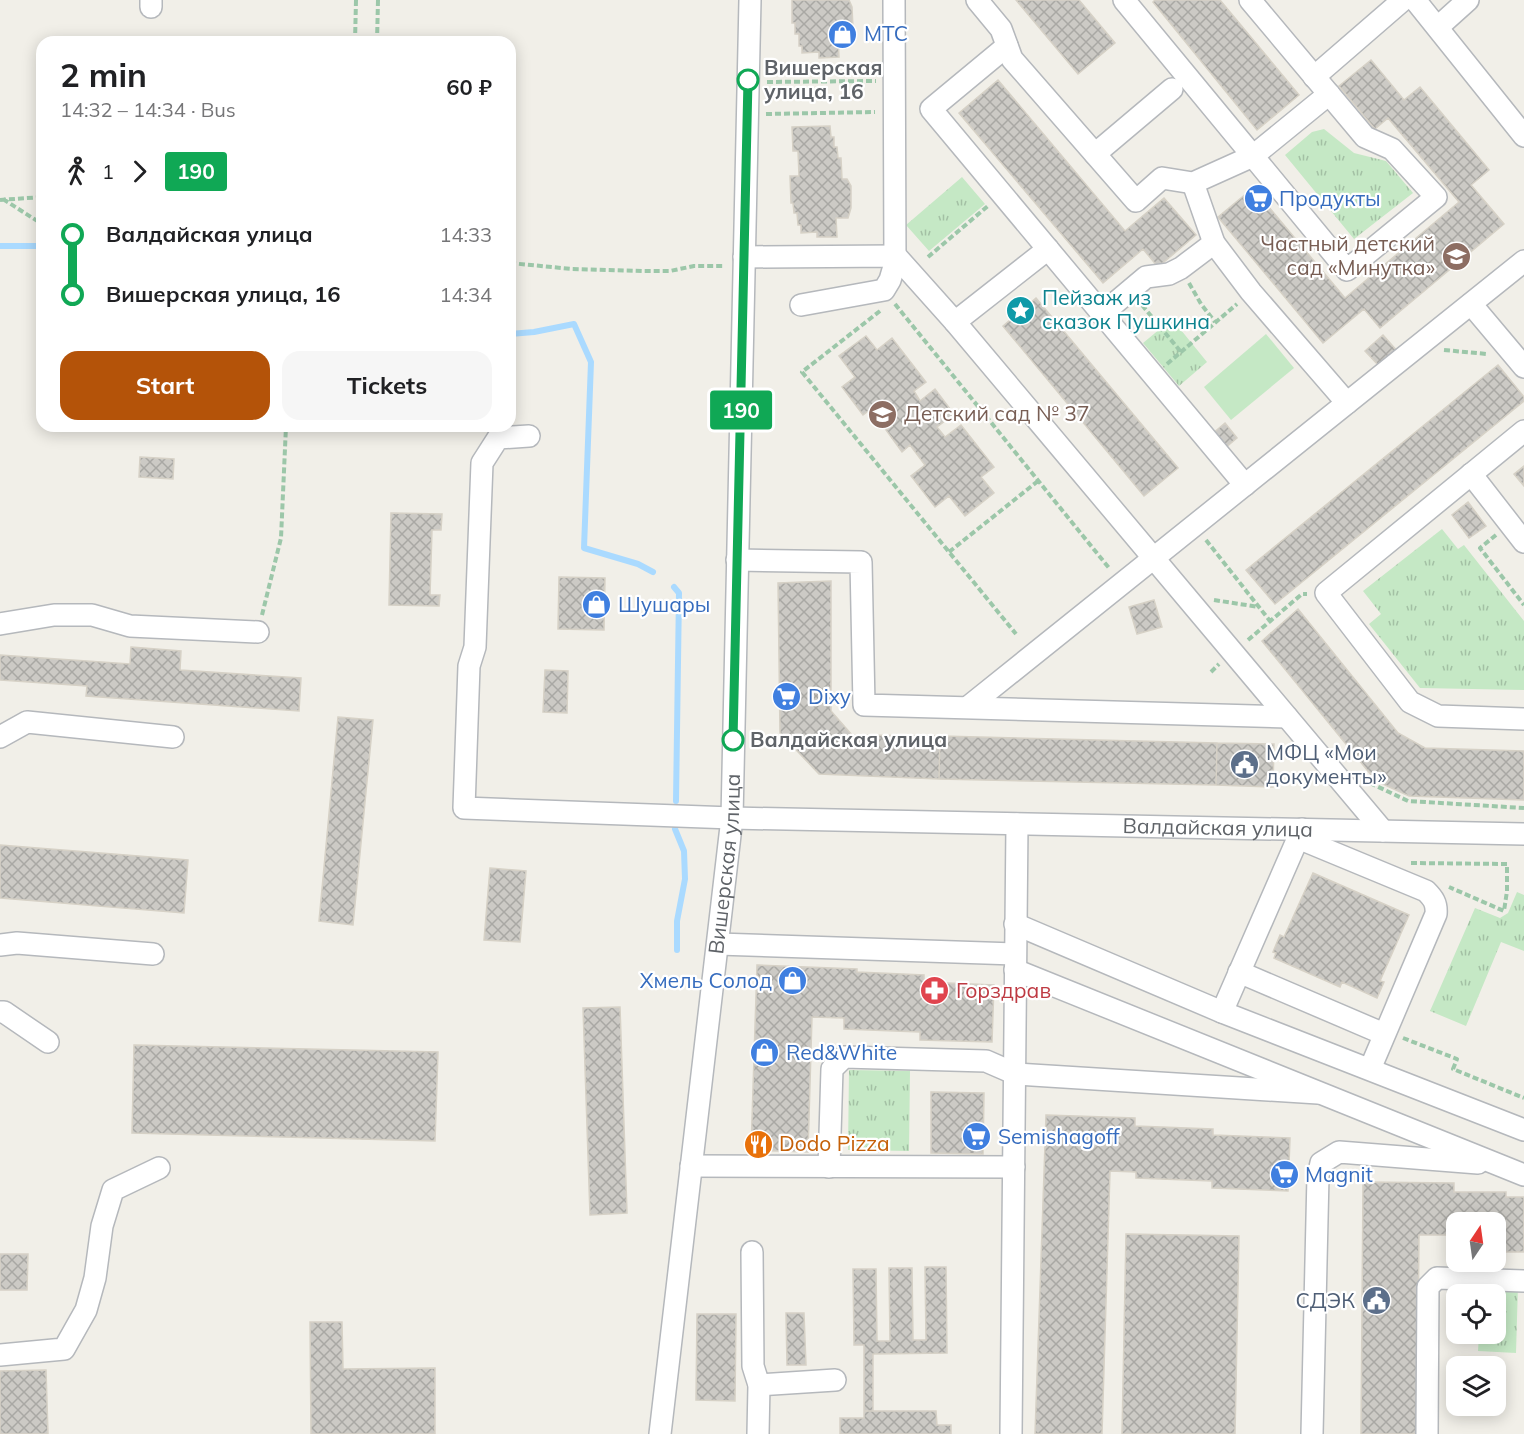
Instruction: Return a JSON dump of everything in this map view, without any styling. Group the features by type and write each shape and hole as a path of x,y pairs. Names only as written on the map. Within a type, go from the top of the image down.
{"street":[{"name":"Вишерская улица","path":"660,1434 732,818 750,0"},
{"path":"801,305 884,290 890,280 896,256 894,0"},
{"path":"977,0 1000,28 1012,59 1136,201 1162,178 1193,183 1253,156 1329,94"},
{"path":"1124,0 1347,270 1436,197 1392,149 1365,137 1250,0"},
{"path":"1314,77 1403,0"},
{"path":"1415,0 1521,127"},
{"path":"1438,27 1468,0"},
{"path":"1007,46 931,109 1245,485"},
{"path":"1095,154 1172,89"},
{"path":"1193,183 1214,243 1251,292 1347,403"},
{"path":"1102,314 1146,277 1169,274 1182,268 1214,243"},
{"path":"955,322 1048,249"},
{"path":"744,261 896,256"},
{"path":"896,256 955,322 1184,596 1240,646 1287,717 1383,831"},
{"path":"968,707 1524,261"},
{"path":"1471,304 1520,362"},
{"path":"1524,431 1326,593 1410,702 1438,716 1524,719"},
{"name":"Валдайская улица","path":"529,436 498,438 482,463 475,647 469,666 464,808 1300,834 1383,831 1524,834"},
{"path":"1471,474 1524,542"},
{"path":"737,560 861,562 864,705 1287,717"},
{"path":"0,624 54,615 92,615 130,626 258,632"},
{"path":"0,737 27,722 173,737"},
{"path":"1011,1434 1017,824"},
{"path":"1222,1012 1300,834 1426,891 1437,906 1436,914 1370,1069"},
{"path":"1016,924 1222,1012 1524,1130"},
{"path":"0,945 16,943 153,954"},
{"path":"718,944 1015,962 1318,1093 1524,1175"},
{"path":"1239,972 1387,1028"},
{"path":"0,1012 4,1012 48,1042"},
{"path":"829,1167 832,1069 844,1057 986,1061 1016,1074 1318,1093"},
{"path":"1395,1156 1402,1143 1397,1124"},
{"path":"1312,1434 1318,1176 1321,1163 1339,1152 1498,1164"},
{"path":"691,1166 1014,1167"},
{"path":"0,1355 64,1348 86,1310 95,1278 102,1226 113,1190 159,1168"},
{"path":"752,1252 753,1366 759,1385 758,1434"},
{"path":"1427,1434 1428,1287 1437,1278 1524,1281"},
{"path":"759,1385 835,1380"}],"path":[{"path":"355,36 356,0"},
{"path":"377,36 378,0"},
{"path":"766,82 879,81"},
{"path":"765,114 879,112"},
{"path":"2,200 36,197"},
{"path":"2,200 36,220"},
{"path":"928,257 990,203"},
{"path":"516,264 572,269 642,271 744,261"},
{"path":"1188,280 1201,304 1215,322"},
{"path":"893,301 1111,570"},
{"path":"1139,302 1181,352"},
{"path":"1164,366 1233,307"},
{"path":"884,308 802,372 1016,634"},
{"path":"1416,348 1520,362"},
{"path":"258,632 281,538 286,432"},
{"path":"949,552 1038,481"},
{"path":"1195,525 1270,621"},
{"path":"1492,538 1480,548 1524,605"},
{"path":"1184,596 1259,607"},
{"path":"1211,672 1292,602"},
{"path":"1240,646 1255,649"},
{"path":"1366,782 1408,801 1524,808"},
{"path":"1403,868 1409,863 1507,864 1504,911"},
{"path":"1387,1028 1401,1026 1399,1031 1402,1037 1457,1059 1453,1069 1524,1098"}],"green space":[{"path":"1324,129 1354,153 1386,161 1413,193 1354,239 1285,155 1312,132"},
{"path":"962,177 985,204 929,251 906,225"},
{"path":"1172,319 1207,362 1179,386 1143,343"},
{"path":"1266,334 1294,368 1231,420 1204,387"},
{"path":"1442,529 1458,549 1464,545 1524,621 1524,690 1420,688 1369,624 1381,614 1363,591"},
{"path":"1517,892 1524,895 1524,951 1501,942 1466,1026 1430,1011 1475,908 1500,918 1508,913"},
{"path":"849,1070 910,1071 909,1151 848,1150"},
{"path":"1506,1285 1518,1285 1516,1353 1478,1351 1478,1344 1506,1344"}],"building":[{"path":"792,0 849,0 852,7 853,29 849,38 838,38 839,57 819,58 819,52 802,53 802,46 799,46 799,34 795,34 795,23 792,23"},
{"path":"1016,0 1079,0 1115,43 1078,74"},
{"path":"1155,0 1220,0 1299,95 1257,130 1153,2"},
{"path":"1371,60 1404,100 1420,87 1489,170 1471,185 1504,224 1380,328 1364,309 1323,343 1218,217 1253,188 1345,298 1459,202 1388,118 1375,129 1339,86"},
{"path":"998,80 1125,231 1164,198 1196,235 1158,267 1143,249 1103,283 959,113"},
{"path":"830,126 831,137 834,137 834,147 837,147 838,158 841,158 842,179 847,179 851,186 851,208 848,218 836,218 837,237 817,237 817,232 801,233 797,213 794,213 793,203 791,203 790,176 799,176 798,151 793,151 792,127"},
{"path":"1036,298 1178,468 1144,496 1003,326"},
{"path":"1383,335 1398,352 1380,367 1365,351"},
{"path":"866,336 877,350 892,338 926,382 914,391 920,401 935,389 954,414 937,427 945,437 961,425 994,467 981,477 994,493 965,516 949,496 935,507 911,476 925,465 910,445 902,452 886,430 892,426 876,405 863,415 842,387 855,377 839,356"},
{"path":"1498,365 1524,397 1524,401 1275,604 1246,570"},
{"path":"1225,423 1237,438 1224,449 1212,434"},
{"path":"140,457 174,459 173,479 139,477"},
{"path":"1524,466 1524,486 1514,474"},
{"path":"1468,502 1486,526 1469,538 1452,515"},
{"path":"391,513 442,514 441,530 432,530 430,595 440,595 439,606 389,605"},
{"path":"559,577 605,578 604,630 558,629"},
{"path":"831,581 831,711 852,735 940,736 939,779 819,774 780,733 778,583"},
{"path":"1154,600 1162,627 1137,634 1129,607"},
{"path":"1298,609 1398,733 1425,748 1524,751 1524,800 1409,796 1376,781 1262,641"},
{"path":"131,647 181,651 180,670 301,678 299,711 86,696 87,686 0,680 0,655 130,664"},
{"path":"545,670 568,671 567,713 543,712"},
{"path":"338,717 373,720 353,925 319,921"},
{"path":"940,736 1217,743 1216,785 939,779"},
{"name":"МФЦ «Мои документы»","path":"1217,743 1274,744 1273,787 1216,785"},
{"path":"0,845 188,860 184,913 0,898"},
{"path":"490,868 526,871 520,942 484,940"},
{"path":"1313,873 1409,915 1380,981 1384,982 1377,998 1342,982 1340,987 1274,958 1276,953 1273,952 1280,935 1284,937"},
{"path":"757,965 857,969 857,972 924,975 924,982 994,985 992,1042 920,1040 920,1032 844,1029 844,1018 812,1017 808,1152 751,1150"},
{"path":"620,1007 627,1213 590,1215 583,1008"},
{"path":"134,1045 438,1052 435,1141 132,1133"},
{"path":"931,1092 984,1093 983,1154 931,1153"},
{"path":"1046,1115 1135,1118 1135,1126 1213,1129 1213,1135 1290,1138 1288,1191 1212,1188 1212,1181 1136,1178 1136,1172 1110,1171 1102,1434 1035,1434"},
{"path":"1363,1182 1454,1183 1454,1192 1506,1192 1506,1197 1524,1197 1524,1252 1506,1252 1506,1212 1446,1212 1446,1235 1419,1235 1417,1434 1361,1434"},
{"path":"1126,1234 1239,1236 1235,1434 1122,1434"},
{"path":"0,1254 28,1254 27,1290 0,1290"},
{"path":"925,1267 946,1267 947,1353 873,1354 873,1411 864,1411 864,1345 854,1345 853,1269 876,1269 877,1341 890,1341 889,1268 912,1268 913,1340 926,1340"},
{"path":"786,1313 804,1313 806,1365 787,1365"},
{"path":"697,1314 736,1314 735,1401 696,1400"},
{"path":"310,1322 342,1322 343,1369 435,1368 435,1434 311,1434"},
{"path":"46,1370 48,1434 0,1434 0,1371"},
{"path":"864,1411 936,1411 937,1425 951,1425 951,1434 840,1434 840,1418 864,1418"}],"waterway":[{"path":"0,246 36,246"},
{"path":"516,334 574,324 591,362 584,548 638,564 653,572"},
{"path":"674,587 679,593 676,801"},
{"path":"675,829 684,851 685,879 677,921 677,950"}],"bus line":[{"name":"190","path":"733,740 748,80"}],"place":[{"name":"МТС","path":"843,34"},
{"name":"Вишерская улица, 16","path":"748,80"},
{"name":"Продукты","path":"1258,199"},
{"name":"Частный детский сад «Минутка»","path":"1456,256"},
{"name":"Пейзаж из сказок Пушкина","path":"1021,310"},
{"name":"Детский сад № 37","path":"883,414"},
{"name":"Шушары","path":"597,605"},
{"name":"Dixy","path":"787,697"},
{"name":"Валдайская улица","path":"733,740"},
{"name":"МФЦ «Мои документы»","path":"1245,765"},
{"name":"Хмель Солод","path":"793,981"},
{"name":"Горздрав","path":"935,991"},
{"name":"Red&White","path":"765,1053"},
{"name":"Semishagoff","path":"977,1137"},
{"name":"Dodo Pizza","path":"758,1144"},
{"name":"Magnit","path":"1284,1175"},
{"name":"СДЭК","path":"1376,1301"}]}
